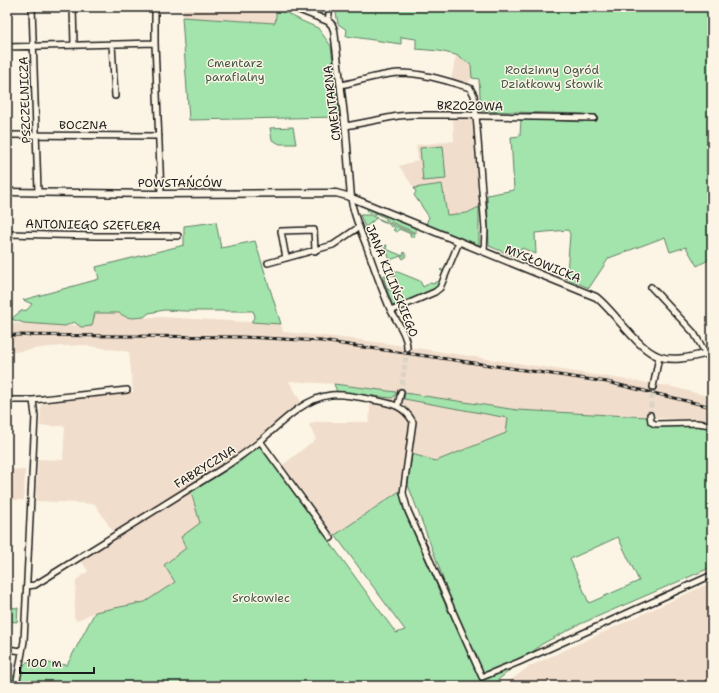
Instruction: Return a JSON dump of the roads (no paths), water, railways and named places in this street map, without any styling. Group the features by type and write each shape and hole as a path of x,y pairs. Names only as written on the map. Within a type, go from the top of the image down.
{"street":[{"name":"PSZCZELNICZA","path":"32,7 32,46 38,192"},
{"path":"73,7 74,45"},
{"path":"155,7 161,194"},
{"path":"293,7 328,21 330,7"},
{"name":"CMENTARNA","path":"328,21 332,24 334,30 346,126 351,198"},
{"path":"7,47 155,43"},
{"path":"112,44 114,96"},
{"path":"341,85 391,74 408,74 428,76 470,88 474,95 476,115 485,225 484,252"},
{"name":"BRZOZOWA","path":"346,126 398,116 476,115 594,118"},
{"name":"BOCZNA","path":"7,135 159,136"},
{"name":"POWSTAŃCÓW","path":"7,192 161,194 336,193 351,198"},
{"name":"MYSŁOWICKA","path":"351,198 596,297 641,345 652,354 659,357 680,359 709,353"},
{"name":"JANA KILIŃSKIEGO","path":"351,198 359,227 391,311 404,336 407,348"},
{"path":"268,263 333,245 359,227"},
{"path":"286,258 281,231 314,230 315,251"},
{"name":"ANTONIEGO SZEFLERA","path":"7,234 178,236"},
{"path":"391,311 435,292 440,288 459,242"},
{"path":"651,287 694,333 709,353"},
{"path":"653,387 659,357"},
{"path":"7,400 33,400 127,390"},
{"path":"401,392 398,405 411,417 413,422 403,493 408,510 482,677 501,670 712,575"},
{"name":"FABRYCZNA","path":"27,586 35,585 223,468 260,441 280,422 320,398 329,395 348,395 398,405"},
{"path":"16,686 22,651 27,586 35,416 33,400"},
{"path":"650,415 651,422 655,424 696,423 712,425"},
{"path":"260,441 331,538"},
{"path":"7,649 22,651"}],"tunnel":[{"path":"401,392 407,348"},
{"path":"650,415 653,387"}],"railway":[{"path":"7,335 243,337 321,341 607,382 712,407"}],"park label":[{"name":"Cmentarz parafialny","path":"235,70"},
{"name":"Rodzinny Ogród Działkowy Słowik","path":"552,77"},
{"name":"Srokowiec","path":"261,598"}]}
